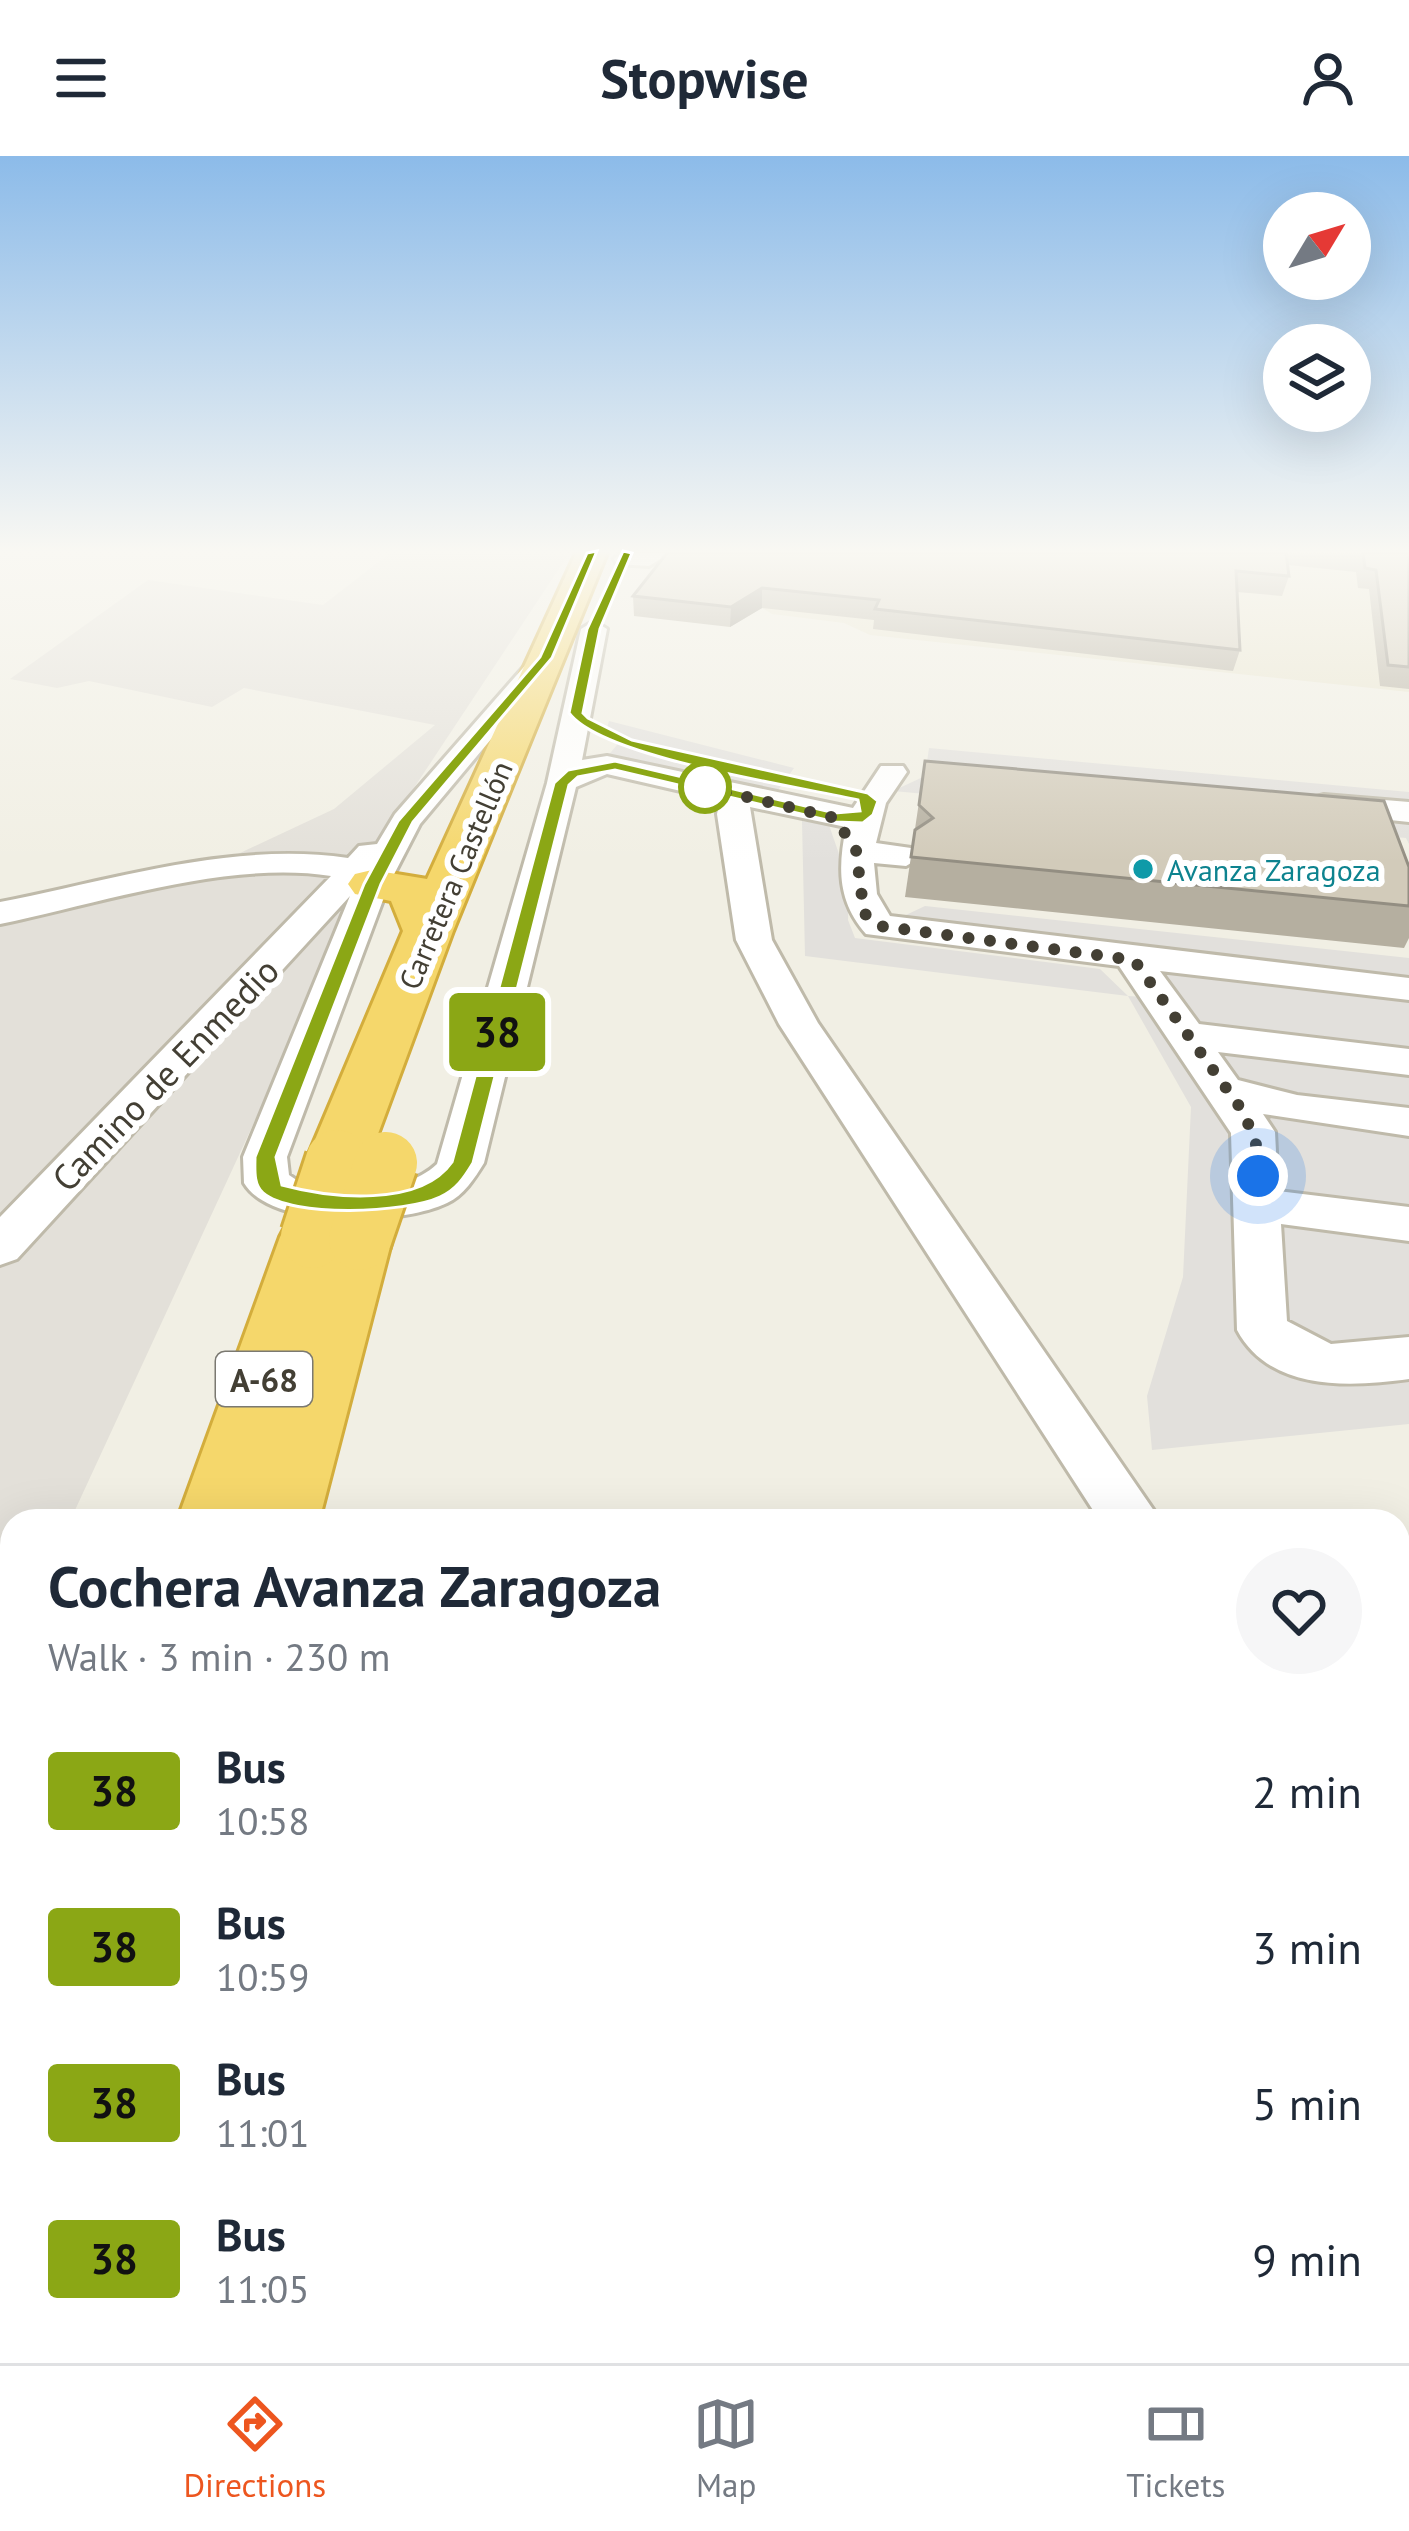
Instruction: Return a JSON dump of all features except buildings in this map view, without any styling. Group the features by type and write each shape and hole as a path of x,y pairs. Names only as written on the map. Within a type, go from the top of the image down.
{"highway":[{"name":"Carretera Castellón","path":"362,1162 476,917 582,656"},
{"name":"Carretera Castellón","path":"221,1509 336,1238 428,931 546,658"},
{"path":"353,884 410,889 428,931"},
{"name":"Carretera Castellón","path":"282,1509 336,1238"}],"street":[{"name":"Carretera Castellón","path":"353,884 324,1006 266,1157 267,1183 302,1198 392,1202 432,1192 451,1180 462,1163 562,783 588,656"},
{"name":"Camino de Enmedio","path":"0,1247 353,884 546,658"},
{"path":"576,713 610,739 853,816 906,856"},
{"path":"562,783 582,770 607,765 737,795 791,795"},
{"path":"926,768 892,772 853,816 864,913 879,926 1134,960 1409,989"},
{"path":"737,795 733,814 754,940 799,1024 1124,1509"},
{"path":"1291,802 1396,811 1396,849"},
{"path":"0,913 208,871 294,860 353,884"},
{"path":"1134,960 1184,1035 1230,1091 1253,1132 1262,1330 1304,1361 1323,1365 1409,1358"},
{"path":"230,1006 271,990 293,988 324,1006"},
{"path":"1184,1035 1409,1062"},
{"path":"1230,1091 1297,1109 1409,1122"},
{"path":"1259,1205 1409,1225"}],"shaded area":[{"path":"42,656 501,656 396,815 76,1509 0,1509 0,916 178,882 334,809 435,725 244,688 212,707 89,681 57,688 10,679"},
{"path":"1069,656 1409,656 1409,692"},
{"path":"609,721 794,768 773,797 606,758 622,739 606,731"},
{"path":"929,748 1409,792 1409,844 1406,838 893,791 925,776"},
{"path":"802,821 829,825 849,883 848,920 855,938 1100,969 1128,996 805,956"},
{"path":"925,906 1409,958 1409,1424 1152,1450 1147,1396 1183,1277 1191,1107 1128,996 1158,998 1142,955 889,923"}],"bus line":[{"name":"38","path":"547,656 406,821 372,884 266,1157 267,1183 274,1190 302,1198 392,1202 432,1192 451,1180 462,1163 562,783 574,773 591,766 615,766 835,818 863,818 868,812 871,801 862,796 627,744 598,733 576,713 587,656"}],"place":[{"name":"Avanza Zaragoza","path":"1143,869"}],"route":[{"path":"705,787 835,818 856,850 864,913 879,926 1134,960 1244,1113 1257,1147 1258,1176"}]}
